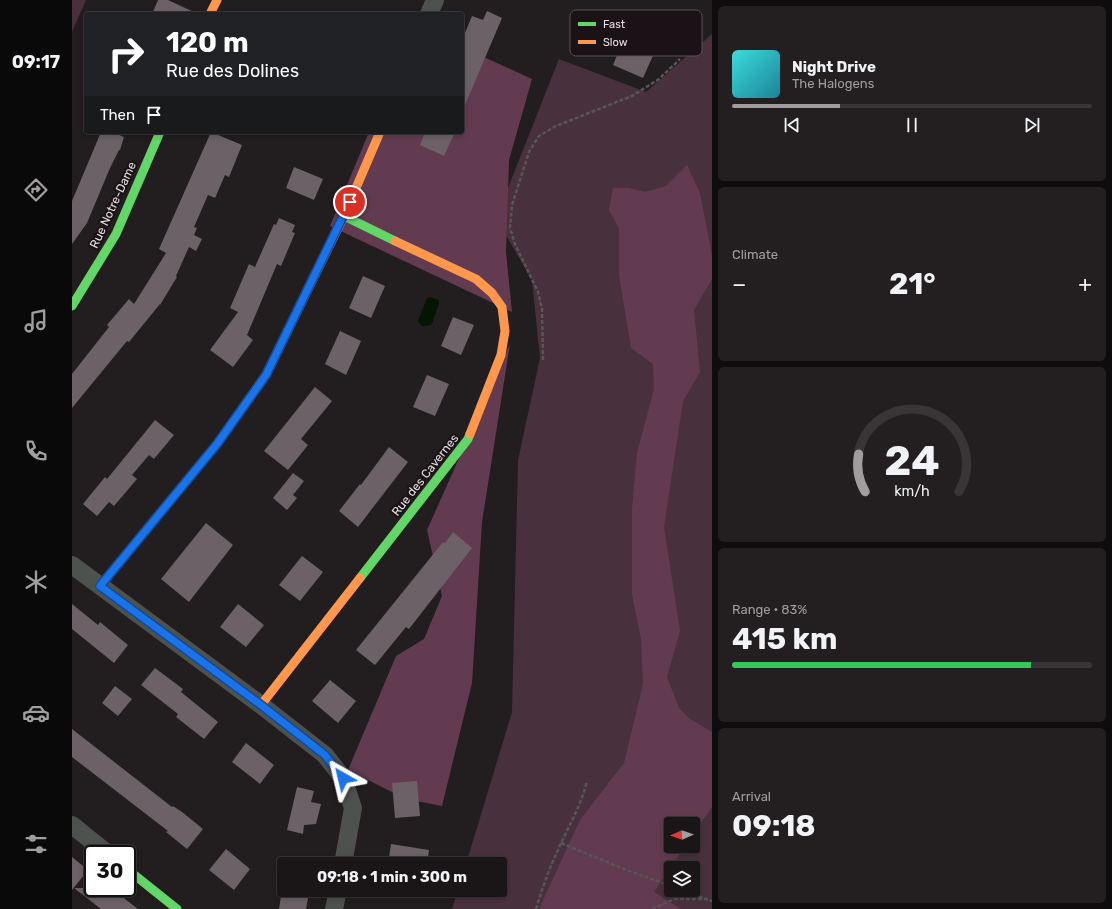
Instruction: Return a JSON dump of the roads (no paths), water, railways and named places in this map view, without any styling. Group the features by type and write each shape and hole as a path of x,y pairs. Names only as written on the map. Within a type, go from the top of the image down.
{"street":[{"path":"211,12 216,0"},
{"path":"430,12 435,0"},
{"name":"Rue Notre-Dame","path":"72,306 116,234 159,134"},
{"path":"100,586 217,444 266,375 344,216 379,134"},
{"name":"Rue des Cavernes","path":"261,705 468,439 501,355 505,331 502,307 492,293 476,279 344,216"},
{"path":"72,565 261,705 325,755 343,778 353,808 344,857"},
{"path":"72,825 97,845"},
{"path":"136,876 177,909"},
{"path":"334,909 337,897"}]}
